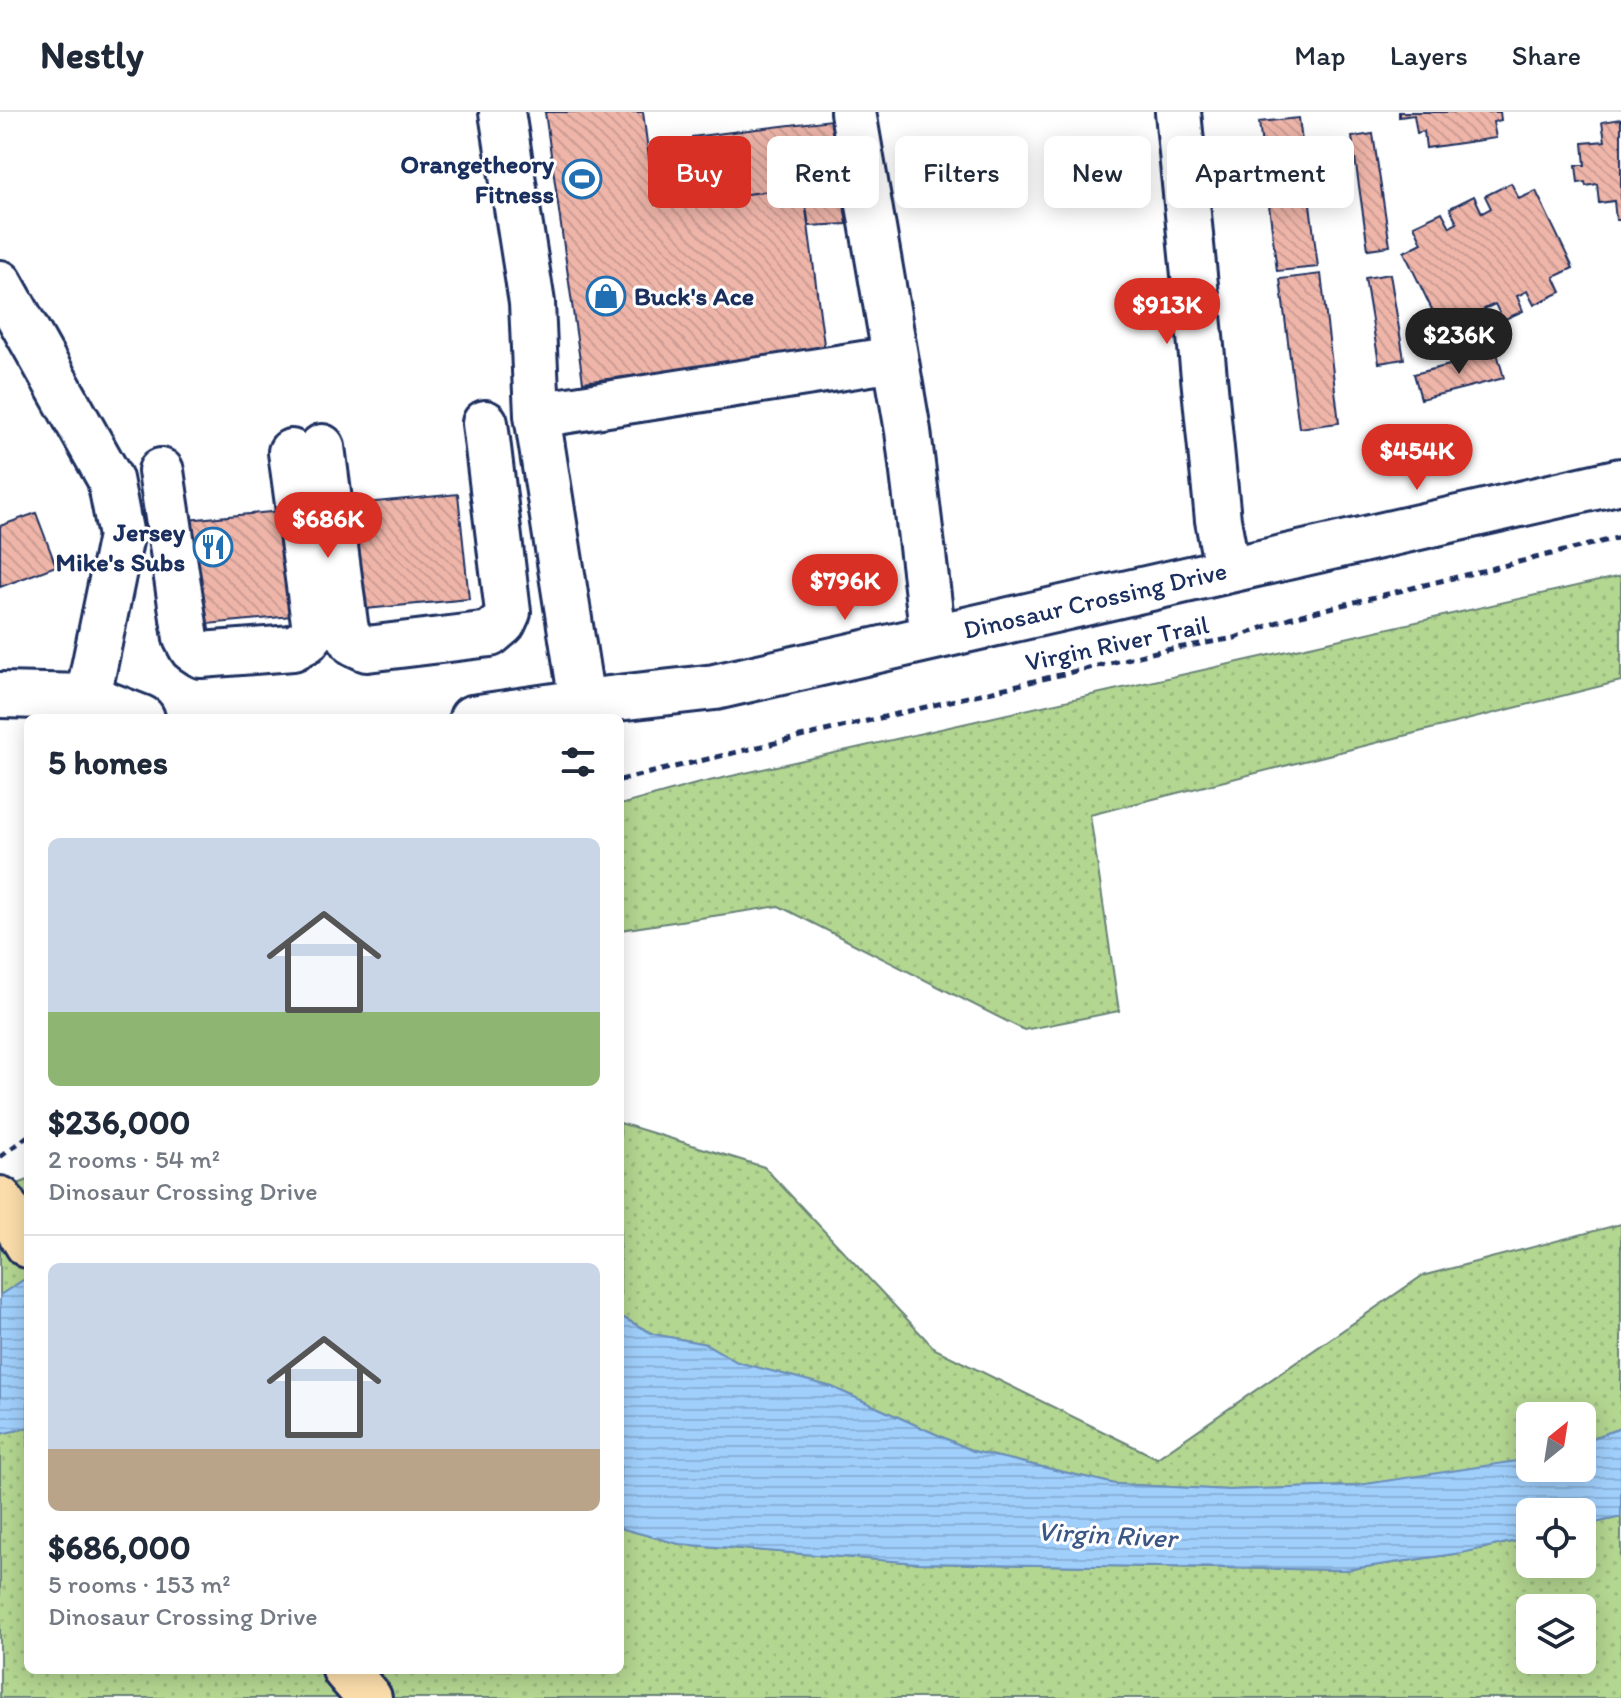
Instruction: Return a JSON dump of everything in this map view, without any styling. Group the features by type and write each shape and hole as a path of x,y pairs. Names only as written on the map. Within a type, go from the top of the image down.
{"main road":[{"path":"0,1199 24,1238"},
{"path":"348,1674 369,1698"}],"street":[{"path":"502,112 532,303 537,415 582,702"},
{"path":"853,112 908,431 933,637"},
{"path":"1178,112 1218,520 1227,569"},
{"path":"0,283 110,479 121,536 88,697"},
{"path":"537,415 895,359"},
{"path":"161,471 186,638 192,649 201,655 293,648 306,641 315,630 307,450 346,631 354,643 367,649 490,634 503,623 508,612 485,423"},
{"name":"Dinosaur Crossing Drive","path":"500,714 715,687 1621,481"},
{"path":"0,695 88,697 132,714"}],"path":[{"name":"Virgin River Trail","path":"624,779 1160,651 1235,638 1289,618 1621,537"},
{"path":"0,1157 24,1139"}],"green space":[{"path":"1621,576 1621,681 1090,815 1119,1011 1024,1030 779,906 624,929 624,804 696,784"},
{"path":"624,1124 764,1167 935,1349 1157,1458 1422,1276 1621,1224 1621,1428 1596,1437 1596,1402 1516,1402 1516,1463 1353,1486 1229,1490 1115,1484 973,1451 832,1387 737,1362 706,1344 653,1334 624,1318"},
{"path":"24,1182 24,1280 0,1295 0,1191"},
{"path":"24,1429 24,1674 624,1674 624,1529 679,1544 918,1563 1345,1570 1461,1553 1516,1541 1516,1578 1596,1578 1596,1523 1621,1517 1621,1698 0,1698 0,1434"}],"water":[{"path":"24,1280 24,1429 0,1434 0,1295"},
{"name":"Virgin River","path":"624,1318 653,1334 706,1344 737,1362 832,1387 973,1451 1115,1484 1229,1490 1353,1486 1516,1461 1516,1482 1596,1482 1596,1437 1621,1428 1621,1517 1596,1523 1596,1498 1516,1498 1516,1541 1461,1553 1345,1570 918,1563 679,1544 624,1529"}],"building":[{"path":"545,112 643,112 648,151 648,208 751,208 751,193 767,191 767,208 806,208 825,352 583,382"},
{"path":"1399,112 1500,112 1501,120 1493,122 1496,138 1426,148 1424,131 1417,133 1414,115 1399,117"},
{"path":"1299,118 1301,136 1261,136 1259,122"},
{"path":"1621,119 1621,220 1616,220 1614,201 1599,203 1597,184 1586,186 1585,182 1578,183 1576,165 1585,165 1583,143 1605,141 1602,122"},
{"path":"831,120 833,136 767,136 767,192 751,194 751,136 700,136"},
{"path":"1373,134 1390,246 1368,249 1354,137"},
{"path":"1511,183 1519,199 1536,191 1573,268 1554,277 1561,292 1534,305 1527,291 1517,296 1523,311 1503,320 1495,304 1484,309 1490,320 1466,331 1458,315 1439,324 1404,252 1422,243 1414,225 1442,212 1450,227 1457,223 1450,208 1474,196 1482,213 1491,208 1485,196"},
{"path":"806,208 845,208 847,224 809,226"},
{"path":"1269,208 1310,208 1318,267 1277,271"},
{"path":"1321,274 1339,423 1299,428 1280,279"},
{"path":"1390,274 1404,359 1379,363 1365,278"},
{"path":"1497,353 1504,378 1421,399 1414,374"},
{"path":"458,494 469,599 197,625 187,520"},
{"path":"36,513 56,566 0,587 0,526"}],"place":[{"name":"Orangetheory Fitness","path":"582,179"},
{"name":"Buck's Ace","path":"606,296"},
{"name":"Jersey Mike's Subs","path":"213,547"}]}
